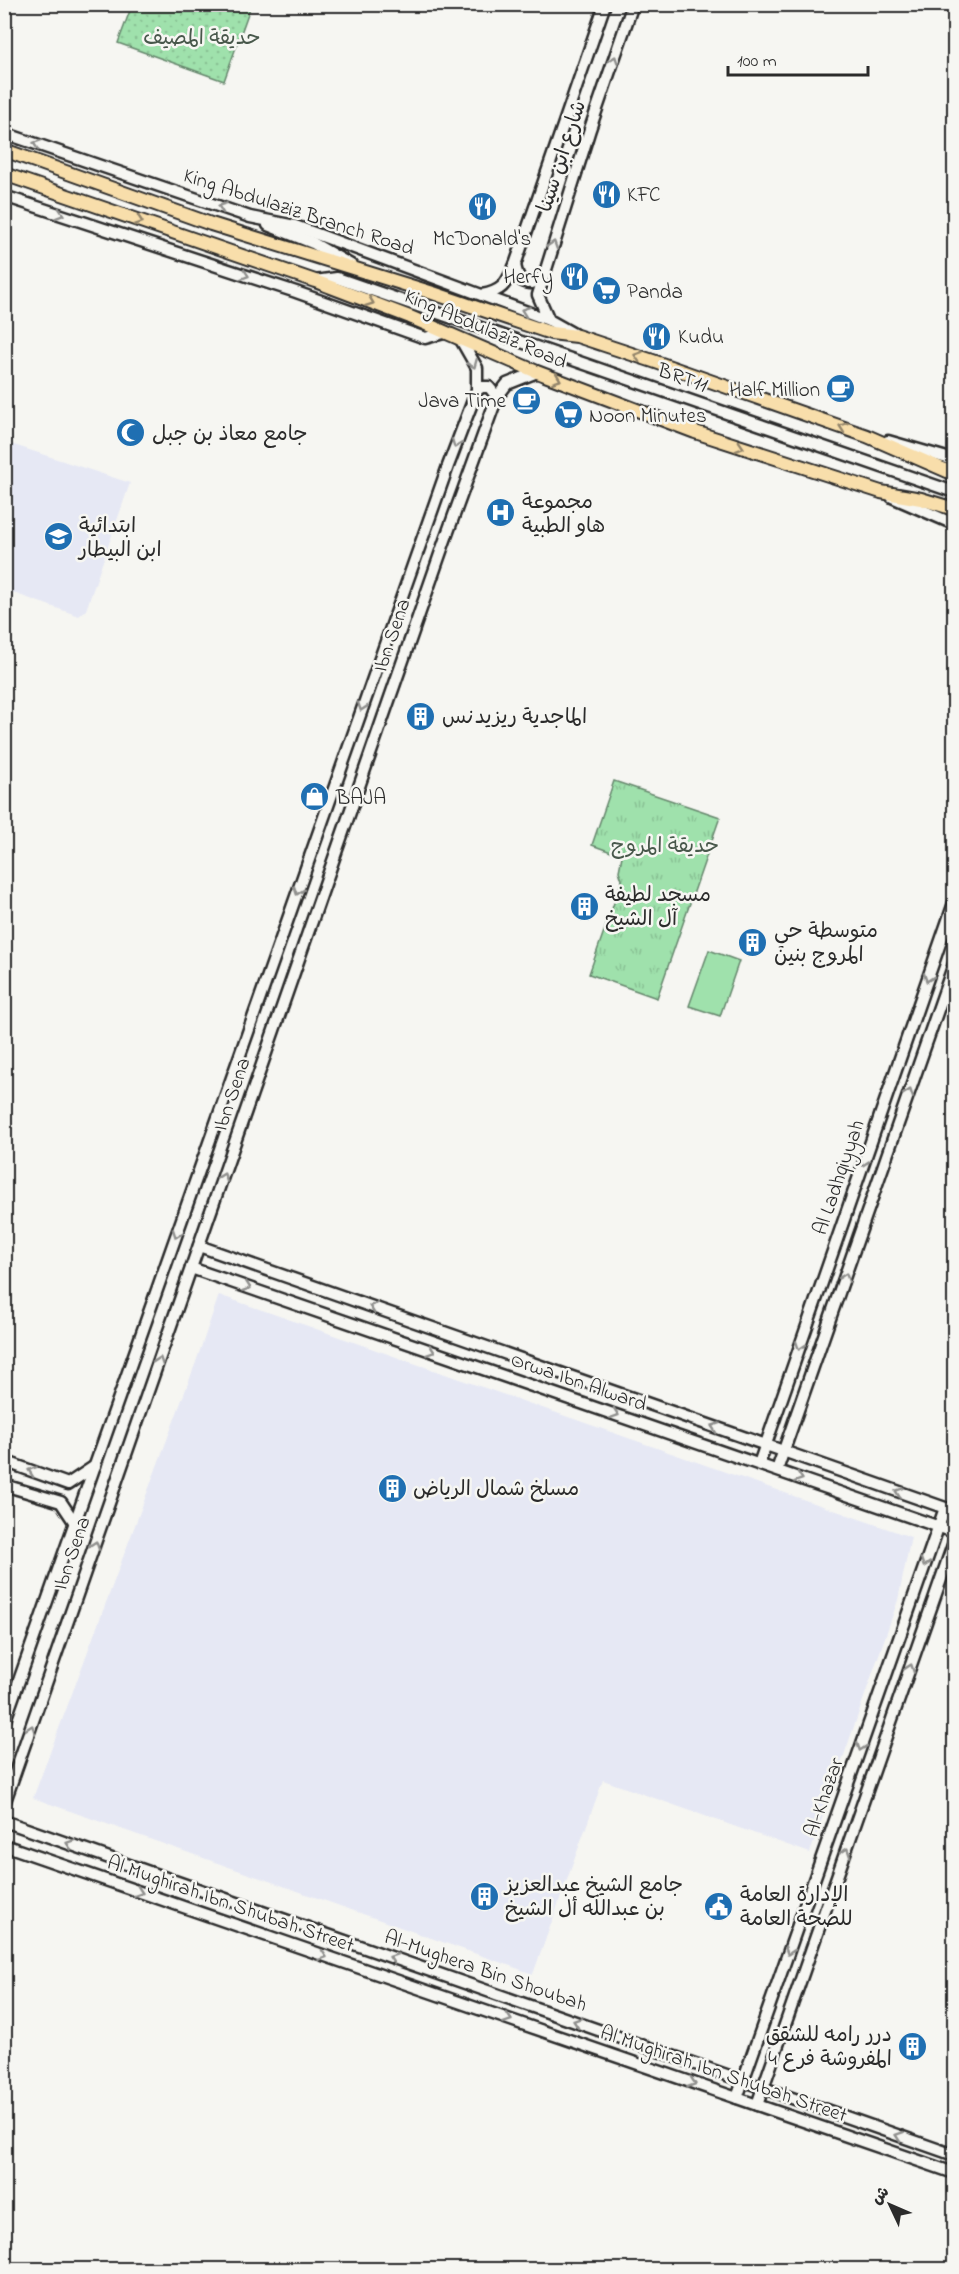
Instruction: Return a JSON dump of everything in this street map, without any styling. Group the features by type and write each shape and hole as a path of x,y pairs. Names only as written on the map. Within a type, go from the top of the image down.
{"main road":[{"name":"King Abdulaziz Road","path":"4,150 212,224 359,269 551,333 577,336 867,436 954,474"},
{"name":"King Abdulaziz Road","path":"4,174 315,281 410,317 537,372 695,432 881,492 921,499 954,509"}],"street":[{"name":"شارع ابن سينا","path":"482,295 495,293 504,286 515,265 605,4"},
{"name":"شارع ابن سينا","path":"549,320 538,295 543,276 633,4"},
{"name":"King Abdulaziz Branch Road","path":"4,133 250,217 295,226 549,320 577,336"},
{"path":"4,196 296,292 425,338 444,333"},
{"path":"250,217 313,243 359,269"},
{"name":"BRT11","path":"316,257 334,271 399,299"},
{"path":"515,265 519,278 524,283 532,284 543,276"},
{"name":"BRT11","path":"315,281 337,278 954,492"},
{"path":"461,340 477,368 477,390"},
{"path":"477,390 489,387 497,397 507,384 537,372"},
{"name":"Ibn Sena","path":"4,1723 447,466 477,390"},
{"name":"Ibn Sena","path":"4,1804 497,397"},
{"path":"867,436 954,460"},
{"path":"881,492 954,524"},
{"name":"Al Ladhqiyyah","path":"759,1464 954,903"},
{"name":"Al Ladhqiyyah","path":"777,1470 954,964"},
{"name":"Orwa Ibn Alward","path":"199,1246 950,1509"},
{"name":"Orwa Ibn Alward","path":"191,1268 954,1532"},
{"path":"4,1461 68,1484"},
{"path":"61,1502 68,1484 95,1466"},
{"path":"4,1485 61,1502 75,1523"},
{"name":"Al-Khazar","path":"737,2098 938,1527 950,1509"},
{"name":"Al-Khazar","path":"758,2105 954,1542"},
{"name":"Al-Mughera Bin Shoubah","path":"4,1821 954,2155"},
{"name":"Al Mughirah Ibn Shubah Street","path":"4,1845 954,2173"}],"shaded area":[{"name":"ابتدائية ابن البيطار","path":"5,442 130,483 86,610 79,616 5,590"},
{"path":"219,1295 911,1537 898,1600 810,1853 603,1780 533,1974 33,1798"}],"green space":[{"name":"حديقة المصيف","path":"132,5 251,5 224,81 118,43"},
{"name":"حديقة المروج","path":"614,781 720,817 657,998 589,974 622,880 619,871 622,856 592,845"},
{"path":"709,950 739,961 720,1016 689,1006"}],"place":[{"name":"KFC","path":"606,194"},
{"name":"McDonald's","path":"482,207"},
{"name":"Herfy","path":"574,276"},
{"name":"Panda","path":"606,291"},
{"name":"Kudu","path":"657,336"},
{"name":"Half Million","path":"841,389"},
{"name":"Java Time","path":"527,400"},
{"name":"Noon Minutes","path":"568,415"},
{"name":"جامع معاذ بن جبل","path":"131,433"},
{"name":"مجموعة هاو الطبية","path":"501,513"},
{"name":"ابتدائية ابن البيطار","path":"58,537"},
{"name":"الماجدية ريزيدنس","path":"421,716"},
{"name":"BAJA","path":"315,797"},
{"name":"مسجد لطيفة آل الشيخ","path":"584,906"},
{"name":"متوسطة حي المروج بنين","path":"753,942"},
{"name":"مسلخ شمال الرياض","path":"392,1488"},
{"name":"جامع الشيخ عبدالعزيز بن عبدالله أل الشيخ","path":"484,1896"},
{"name":"الإدارة العامة للصحة العامة","path":"719,1906"},
{"name":"درر رامه للشقق المفروشة فرع 4","path":"913,2046"}]}
